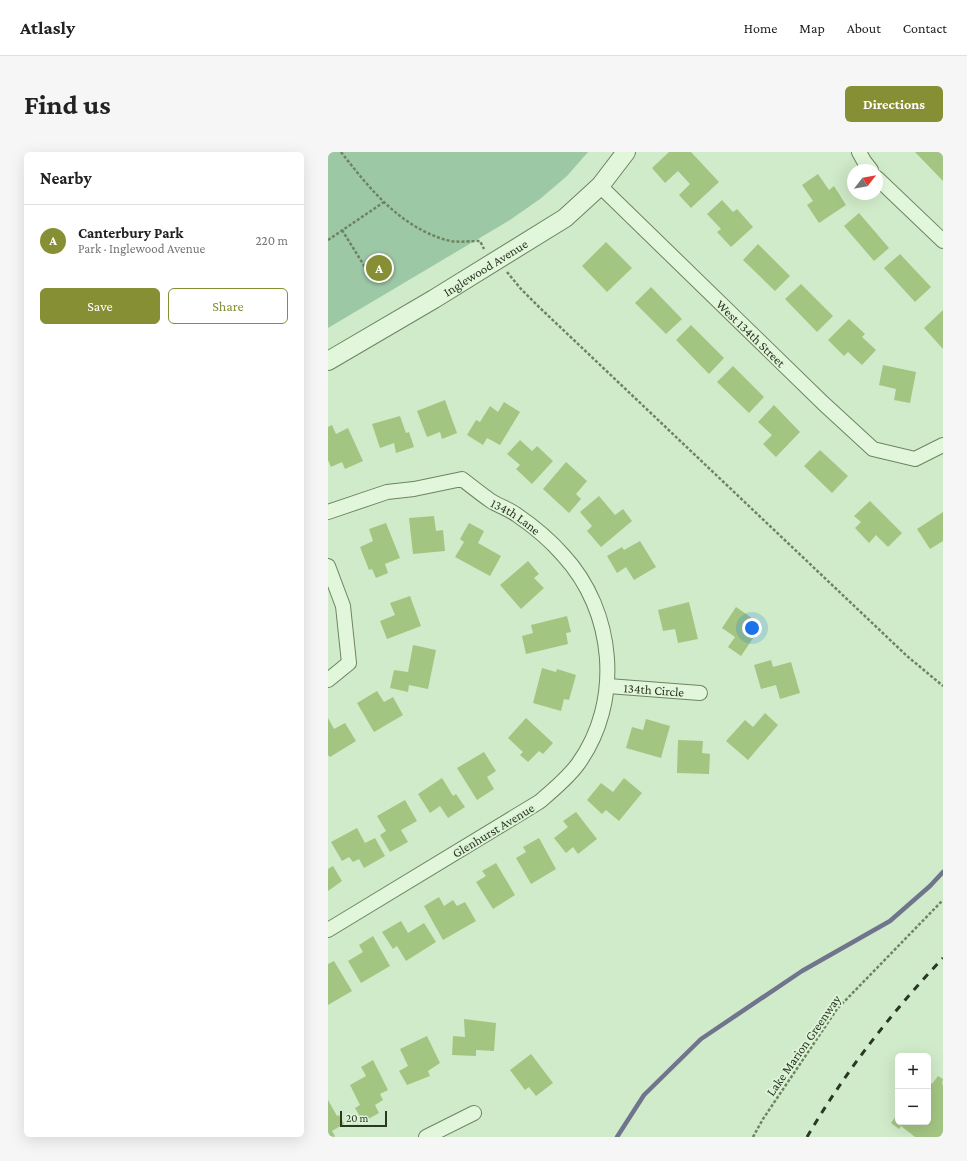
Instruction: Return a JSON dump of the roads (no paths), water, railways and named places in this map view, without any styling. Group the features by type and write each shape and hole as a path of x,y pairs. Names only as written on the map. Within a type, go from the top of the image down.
{"street":[{"name":"Inglewood Avenue","path":"328,361 493,263 565,218 600,186 626,152"},
{"path":"860,152 866,164"},
{"path":"883,184 943,241"},
{"name":"West 134th Street","path":"600,186 817,398 873,449 914,460 943,445"},
{"name":"134th Lane","path":"328,512 387,492 414,489 462,479 492,502 516,514 540,533 564,555 581,578 593,599 603,627 608,657 608,686"},
{"path":"328,566 342,606 349,663 328,680"},
{"name":"134th Circle","path":"608,686 700,693"},
{"name":"Glenhurst Avenue","path":"328,930 539,802 560,784 578,765 591,742 600,719 608,686"},
{"path":"426,1137 474,1113"}],"waterway":[{"path":"617,1137 644,1095 701,1039 802,971 890,921 930,886 943,872"}],"railway":[{"path":"807,1137 853,1066 905,1000 943,958"}],"place":[{"name":"Canterbury Park","path":"379,268"}]}
